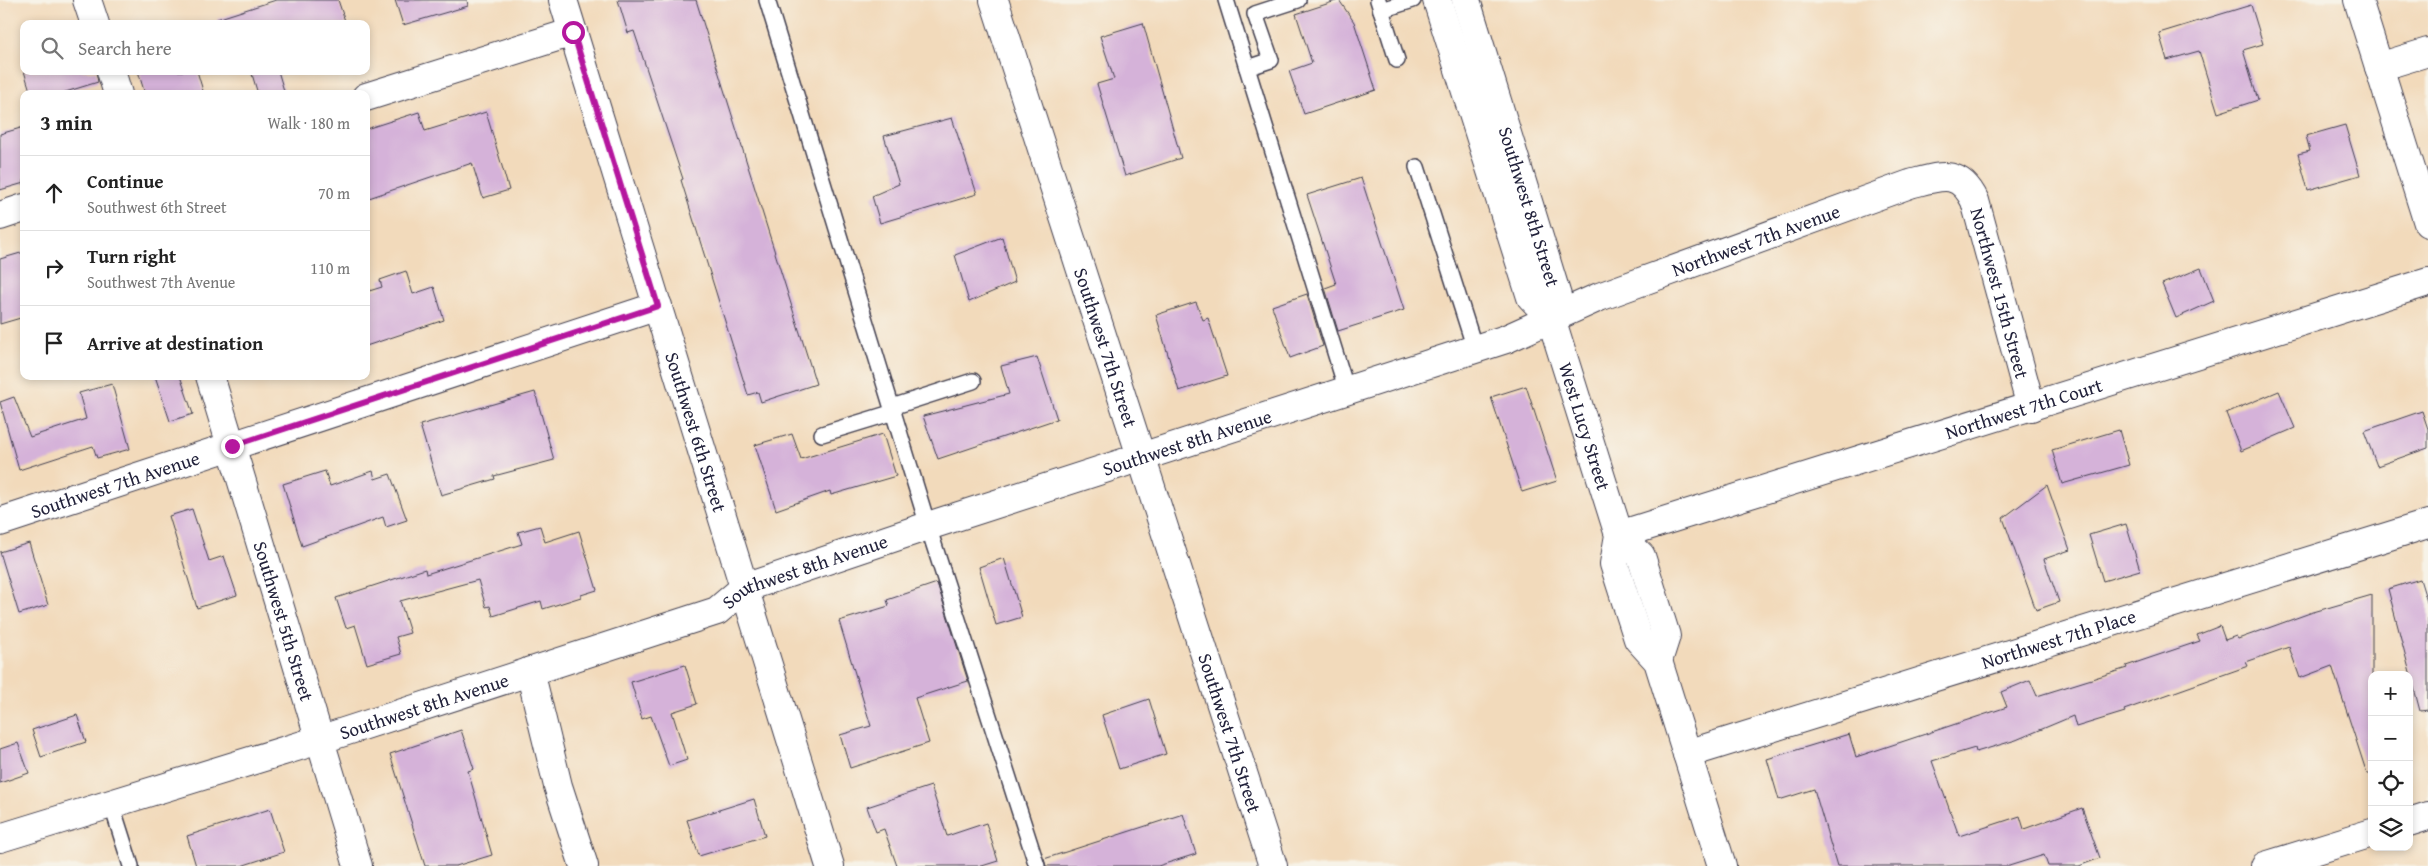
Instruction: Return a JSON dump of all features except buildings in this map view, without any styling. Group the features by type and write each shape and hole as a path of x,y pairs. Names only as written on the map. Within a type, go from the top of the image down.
{"street":[{"path":"87,0 94,20"},
{"name":"Southwest 6th Street","path":"563,0 830,866"},
{"name":"Southwest 7th Street","path":"994,0 1273,866"},
{"name":"Southwest 8th Street","path":"1437,0 1531,297 1551,318"},
{"name":"Southwest 8th Street","path":"1466,0 1557,296 1551,318"},
{"path":"2358,0 2428,223"},
{"path":"370,96 573,32"},
{"path":"2379,67 2428,52"},
{"path":"112,75 117,90"},
{"name":"Northwest 7th Avenue","path":"1551,318 1599,297 1910,184 1942,176 1953,177 1962,181"},
{"name":"Northwest 15th Street","path":"1962,181 1970,190 1981,216 2031,407"},
{"path":"0,216 20,209"},
{"name":"Northwest 7th Court","path":"1618,535 2428,282"},
{"name":"Southwest 7th Avenue","path":"0,522 658,306"},
{"name":"Southwest 8th Avenue","path":"0,838 318,740 717,611 744,588 1141,456 1506,339 1551,318"},
{"name":"West Lucy Street","path":"1551,318 1618,535 1614,564 1638,640 1658,661 1722,866"},
{"name":"Southwest 5th Street","path":"211,380 318,740 358,866"},
{"name":"Northwest 7th Place","path":"1687,754 2428,524"},
{"path":"530,671 558,786 584,866"},
{"path":"2413,821 2428,816"},
{"path":"2265,866 2368,834"}],"lane":[{"path":"766,0 928,526 1037,866"},
{"path":"1226,0 1347,391"},
{"path":"1247,68 1271,60 1255,14 1298,0"},
{"path":"1397,60 1380,5 1413,0"},
{"path":"1417,167 1475,349"},
{"path":"822,434 973,381"},
{"path":"111,803 131,866"}],"route":[{"path":"232,446 658,306 573,32"}]}
